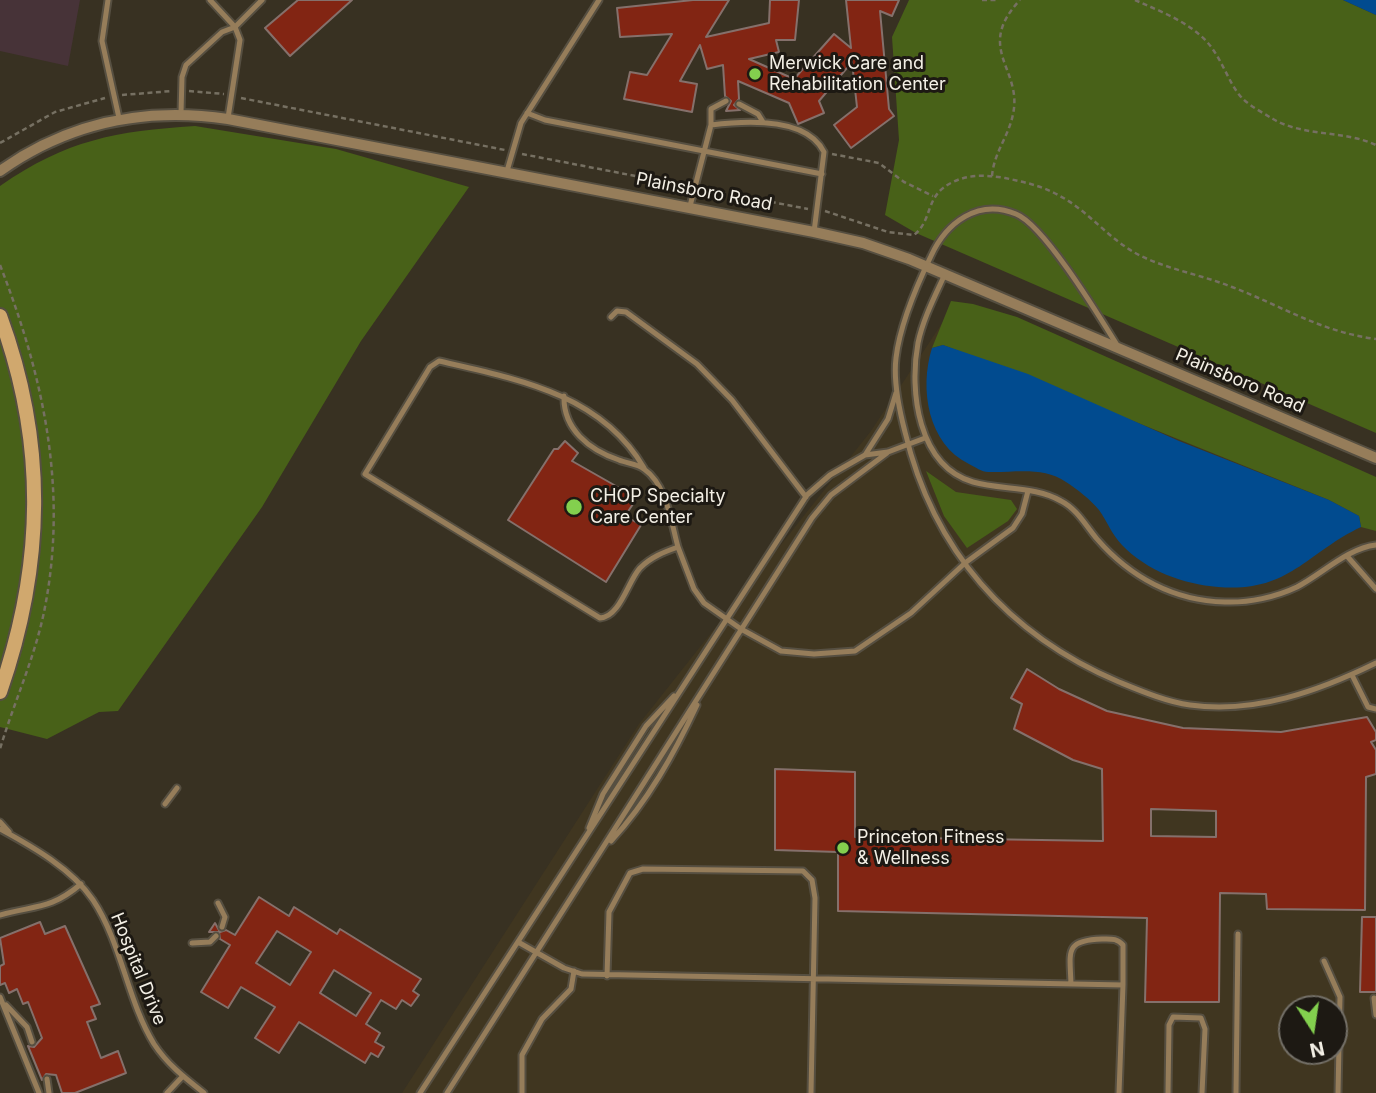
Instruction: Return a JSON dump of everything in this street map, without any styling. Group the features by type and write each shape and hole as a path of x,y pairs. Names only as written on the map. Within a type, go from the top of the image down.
{"street":[{"name":"Plainsboro Road","path":"0,171 73,131 119,118 181,113 228,119 690,206 863,243 926,266 1376,458"},
{"path":"0,316 15,358 27,410 33,473 34,528 30,586 14,653 0,692"}],"lane":[{"path":"108,0 103,41 119,118"},
{"path":"210,0 235,27 240,40 228,119"},
{"path":"181,113 182,77 186,65 222,32 235,27 262,0"},
{"path":"507,171 516,133 599,0"},
{"path":"690,206 702,151 711,125 711,109 726,102"},
{"path":"739,104 758,114 763,122"},
{"path":"527,113 545,120 822,174"},
{"path":"711,125 763,122 803,134 819,144 824,152 814,232"},
{"path":"1121,349 1043,237 1016,214 995,209 970,213 959,219 937,242 901,333 896,359 897,390 917,477 944,534 992,599 1044,643 1100,674 1190,705 1246,706 1284,700 1352,675 1376,663"},
{"path":"945,274 922,329 915,365 917,398 925,438 954,474 974,482 1028,491 1061,500 1082,519 1120,565 1144,581 1188,598 1226,602 1258,600 1296,587 1347,556 1376,545"},
{"path":"611,317 617,311 626,312 697,364 733,400 806,497"},
{"path":"678,547 652,558 638,569 613,611 600,618 365,474 430,367 439,361 527,381 564,396 594,414 631,447 660,489 694,589 704,603 726,620 782,651 814,654 855,651 911,613 965,563 1013,528 1023,514 1028,491"},
{"path":"865,456 888,419 897,390"},
{"path":"564,396 564,413 571,429 590,446 615,459 644,468"},
{"path":"421,1093 806,497 830,475 865,456 888,452 925,438"},
{"path":"447,1093 811,518 831,495 888,452"},
{"path":"1347,556 1376,589"},
{"path":"1352,675 1368,707 1376,709"},
{"path":"584,840 603,794 646,726 689,677"},
{"path":"165,804 177,788"},
{"path":"0,822 10,835"},
{"path":"0,832 10,835"},
{"name":"Hospital Drive","path":"10,835 74,877 80,884 104,920 155,1044 183,1076 204,1093"},
{"path":"607,976 609,912 630,873 643,869 803,871 812,880 815,898 811,1093"},
{"path":"0,915 44,907 63,900 80,884"},
{"path":"218,903 225,917 222,927"},
{"path":"1236,1093 1238,934"},
{"path":"192,943 210,942 216,936"},
{"path":"1071,984 1070,956 1074,943 1080,940 1115,939 1123,945 1119,1093"},
{"path":"518,942 574,971 607,976 1123,985"},
{"path":"1324,961 1340,997 1338,1093"},
{"path":"522,1093 522,1055 542,1018 571,989 574,971"},
{"path":"0,998 27,1027 32,1042"},
{"path":"0,998 39,1093"},
{"path":"1374,998 1376,1015"},
{"path":"1168,1093 1169,1025 1173,1017 1191,1016 1201,1018 1205,1029 1202,1093"},
{"path":"167,1093 183,1076"},
{"path":"47,1079 49,1093"}],"path":[{"path":"982,0 998,0"},
{"path":"1020,0 1005,20 1001,31 1001,58 1013,90 1014,112 993,158 992,176 1025,183 1061,196 1110,237 1164,267 1230,286 1326,328 1376,339"},
{"path":"1135,0 1168,14 1201,36 1224,63 1241,97 1275,121 1321,134 1362,139 1376,145"},
{"path":"832,154 879,163 904,182 933,196"},
{"path":"913,241 915,236"}],"shaded area":[{"path":"0,0 80,0 68,66 0,51"},
{"path":"954,305 1376,481 1376,1093 402,1093 639,724 871,431"}],"green space":[{"path":"909,0 1343,0 1376,15 1376,433 916,233 885,215 899,140 892,37"},
{"path":"195,126 336,149 469,187 361,341 262,507 118,711 99,712 47,739 0,727 0,186 24,170 70,148 116,135"},
{"path":"951,301 973,304 1017,317 1376,477 1376,531 1361,527 1359,516 1329,500 972,356 943,345 932,348"},
{"path":"926,471 956,492 1011,500 1017,509 1008,521 967,548 944,516"}],"water":[{"path":"1343,0 1376,0 1376,15"},
{"path":"943,345 1028,374 1179,441 1329,500 1359,516 1361,527 1296,569 1263,584 1218,587 1166,575 1143,562 1118,541 1096,506 1066,482 1038,472 986,472 955,455 936,429 927,397 928,364 932,348"}],"building":[{"path":"298,0 352,0 290,56 265,28"},
{"name":"Merwick Care and Rehabilitation Center","path":"693,0 729,0 706,37 769,23 770,0 799,0 795,40 776,40 779,52 749,59 794,79 834,34 851,48 846,0 899,0 892,16 880,11 889,109 894,116 851,148 834,125 857,107 852,62 819,101 824,113 798,124 789,103 738,81 739,99 734,105 740,110 726,111 731,101 725,96 723,65 707,69 700,45 680,81 697,84 692,112 624,99 630,72 647,75 672,34 620,37 617,8"},
{"name":"CHOP Specialty Care Center","path":"565,441 578,453 572,461 637,498 625,516 641,525 606,582 508,520 554,449 558,449"},
{"path":"1027,669 1059,689 1107,711 1183,728 1281,732 1367,717 1376,732 1376,740 1371,742 1376,750 1376,774 1366,777 1365,910 1267,909 1266,894 1220,893 1219,1002 1145,1002 1147,918 838,911 838,852 775,850 775,769 855,772 855,837 1103,841 1102,769 1073,760 1014,729 1022,704 1011,698","holes":["1151,809 1216,811 1216,837 1151,836"]},
{"path":"259,897 289,916 294,907 337,934 340,929 421,979 413,991 419,995 411,1006 402,1000 396,1009 381,1000 366,1024 380,1033 375,1042 384,1047 378,1057 371,1053 365,1063 299,1022 279,1053 255,1038 275,1007 241,987 228,1008 201,992 230,945 220,939 219,932 209,932 215,923 220,932 226,930 235,935","holes":["277,931 311,952 290,985 256,963","334,970 371,993 356,1016 320,993"]},
{"path":"1362,917 1376,917 1376,992 1360,992"},
{"path":"40,922 45,934 65,926 100,1004 91,1007 96,1019 87,1022 101,1058 118,1051 126,1073 75,1093 62,1093 56,1075 46,1074 42,1080 28,1046 34,1047 42,1038 28,1002 23,1004 17,989 9,993 5,983 0,985 0,966 4,964 0,938"}],"place":[{"name":"Merwick Care and Rehabilitation Center","path":"755,74"},
{"name":"CHOP Specialty Care Center","path":"574,507"},
{"name":"Princeton Fitness & Wellness","path":"843,848"}]}
